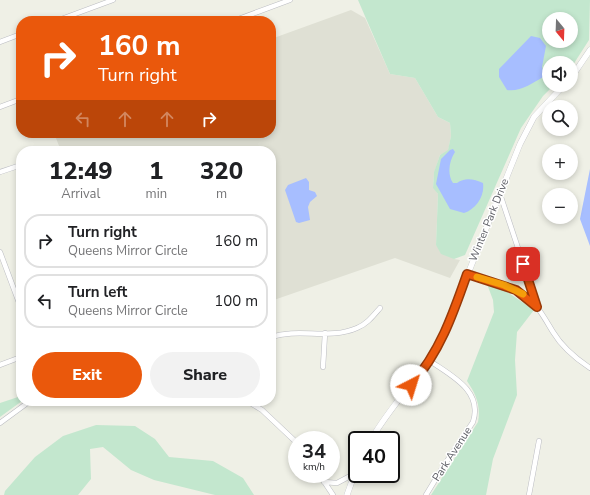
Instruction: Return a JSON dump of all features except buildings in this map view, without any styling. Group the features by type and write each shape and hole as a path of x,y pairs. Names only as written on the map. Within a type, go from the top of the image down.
{"street":[{"path":"70,16 113,0"},
{"path":"247,16 290,0"},
{"path":"0,42 16,36"},
{"path":"578,68 590,50"},
{"name":"Winter Park Drive","path":"377,431 401,395 430,361 445,333 467,274 520,144 534,117 557,92"},
{"path":"0,107 16,101"},
{"path":"0,172 16,167"},
{"path":"500,194 537,307 565,348 590,368"},
{"path":"0,252 16,295"},
{"path":"467,274 516,290 537,307"},
{"path":"276,336 294,333 345,332 358,328 367,322 380,308"},
{"path":"323,367 325,333"},
{"path":"0,365 16,360"},
{"name":"Park Avenue","path":"426,495 442,467 473,422 475,414 475,405 472,395 466,387 430,361"},
{"path":"0,423 23,406"},
{"path":"255,406 262,410 288,435"},
{"path":"529,495 539,441"},
{"path":"325,483 333,495"},
{"path":"347,495 351,483"}],"shaded area":[{"path":"351,10 365,18 390,74 415,78 438,117 450,123 451,136 448,151 440,155 434,173 433,187 438,194 436,245 454,259 460,260 450,278 395,258 276,299 276,146 59,146 56,138 276,138 276,37"}],"green space":[{"path":"358,0 590,0 589,40 578,57 542,56 542,92 547,92 521,128 465,255 454,259 441,254 436,245 438,194 433,188 434,172 440,155 448,150 451,136 450,123 438,117 415,78 390,74"},
{"path":"487,284 503,289 534,310 517,332 515,360 517,395 493,459 486,495 431,495 478,422 479,411 477,400 467,381 494,312 493,300"},
{"path":"16,398 16,405 0,417 0,403"},
{"path":"96,425 135,426 155,439 169,457 213,461 243,478 254,495 215,495 154,480 131,470 103,447 90,449 91,479 78,495 4,495 5,491 35,457 63,436"}],"water":[{"path":"531,36 540,38 542,41 542,48 546,48 544,56 542,56 542,78 517,90 507,90 499,77 499,69"},
{"path":"453,149 455,152 451,159 449,172 453,183 470,179 483,183 483,193 479,201 476,205 464,213 450,209 436,184 441,159"},
{"path":"590,169 590,246 580,219"},
{"path":"306,178 309,182 309,190 315,192 317,196 310,202 308,207 310,220 299,223 296,222 285,190 288,185"}],"slow traffic":[{"path":"477,277 504,285 523,294"}],"route":[{"path":"411,385 430,361 439,346 456,307 467,274 516,290 528,298 537,307 523,264"}]}
